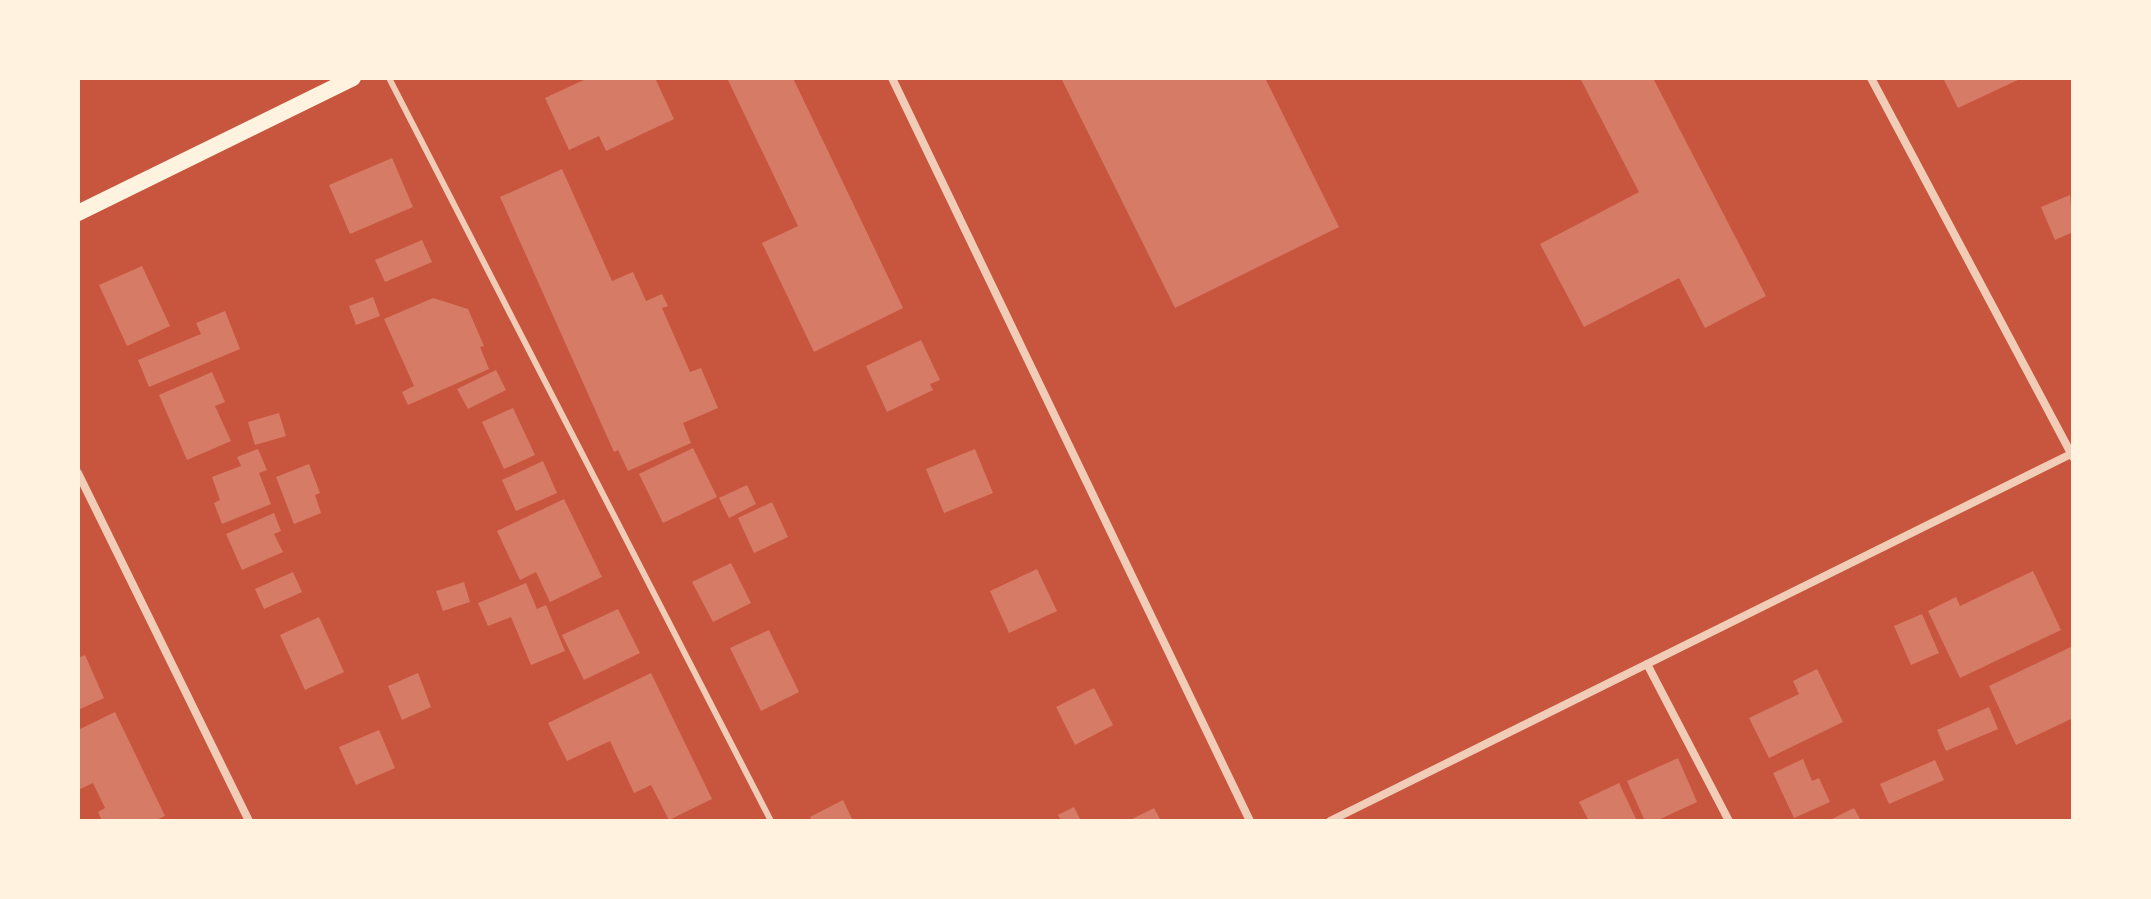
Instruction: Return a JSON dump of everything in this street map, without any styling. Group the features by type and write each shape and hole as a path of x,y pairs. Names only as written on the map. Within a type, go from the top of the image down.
{"main road":[{"path":"78,213 353,78"}],"street":[{"path":"892,78 1250,821"},
{"path":"1330,821 2072,455 1871,78"},
{"path":"78,473 249,821"},
{"path":"1647,664 1729,821"}],"lane":[{"path":"389,78 771,821"}],"building":[{"path":"588,78 655,78 674,119 606,151 599,136 569,150 545,98"},
{"path":"727,78 793,78 903,308 814,352 762,243 798,226"},
{"path":"1061,78 1265,78 1339,227 1175,308"},
{"path":"1580,78 1653,78 1766,296 1705,328 1679,278 1584,327 1540,244 1639,192"},
{"path":"1943,78 2022,78 1958,108"},
{"path":"392,158 413,207 350,234 329,185"},
{"path":"562,169 612,281 633,272 646,301 662,294 668,306 662,308 690,372 701,368 718,408 683,423 691,443 628,471 618,450 614,452 500,197"},
{"path":"2070,195 2073,232 2055,240 2041,207"},
{"path":"422,240 432,262 385,282 375,260"},
{"path":"142,266 170,326 127,346 99,285"},
{"path":"373,297 380,316 356,325 349,306"},
{"path":"433,298 468,309 484,346 480,347 489,369 408,405 402,392 414,386 384,319"},
{"path":"225,311 240,349 149,387 138,360 201,334 196,323"},
{"path":"921,340 940,380 930,384 933,390 887,412 866,366"},
{"path":"496,370 506,390 468,409 457,389"},
{"path":"212,372 225,402 215,406 231,441 187,460 159,395"},
{"path":"513,408 535,455 504,469 482,422"},
{"path":"279,413 286,436 255,445 248,422"},
{"path":"693,448 717,497 663,523 639,474"},
{"path":"258,449 267,470 259,473 271,504 222,524 214,503 220,500 212,477 241,466 237,457"},
{"path":"975,449 993,493 944,513 926,469"},
{"path":"543,461 557,493 516,511 502,480"},
{"path":"309,464 320,493 315,495 321,513 294,524 276,477"},
{"path":"747,485 756,504 729,518 719,498"},
{"path":"564,499 602,577 550,602 536,572 520,580 497,531"},
{"path":"772,502 788,537 754,553 738,518"},
{"path":"274,513 281,531 274,534 283,552 242,570 226,534"},
{"path":"731,563 751,603 713,622 692,582"},
{"path":"1037,569 1057,611 1009,633 990,591"},
{"path":"2033,571 2061,630 1960,678 1928,611 1956,597 1960,606"},
{"path":"293,572 302,592 264,609 255,589"},
{"path":"464,582 470,602 443,611 436,591"},
{"path":"526,583 537,609 546,605 565,651 531,665 511,617 488,626 478,603"},
{"path":"618,609 640,653 584,680 562,635"},
{"path":"1922,614 1939,653 1911,665 1894,626"},
{"path":"319,617 344,672 305,690 280,635"},
{"path":"769,630 799,692 761,711 730,648"},
{"path":"2073,646 2073,724 2071,719 2016,745 1989,686"},
{"path":"85,655 104,698 78,710 78,658"},
{"path":"1817,669 1843,722 1769,758 1749,718 1799,694 1793,681"},
{"path":"418,673 431,707 402,720 388,686"},
{"path":"651,673 712,799 669,820 651,785 634,793 610,741 567,761 548,723"},
{"path":"1094,688 1113,725 1075,745 1056,707"},
{"path":"1989,707 1998,729 1946,751 1937,730"},
{"path":"115,712 165,816 154,821 102,821 98,812 105,808 93,783 78,790 78,730"},
{"path":"379,730 395,768 356,785 339,747"},
{"path":"1678,758 1697,802 1656,821 1645,821 1627,781"},
{"path":"1803,759 1812,781 1819,778 1830,802 1794,818 1773,773"},
{"path":"1935,760 1944,780 1889,804 1880,784"},
{"path":"1619,783 1637,821 1589,821 1579,802"},
{"path":"843,800 853,821 812,821 810,817"},
{"path":"1074,807 1081,821 1061,821 1058,815"},
{"path":"1154,808 1161,821 1128,821"},
{"path":"1854,808 1861,821 1828,821"}]}
